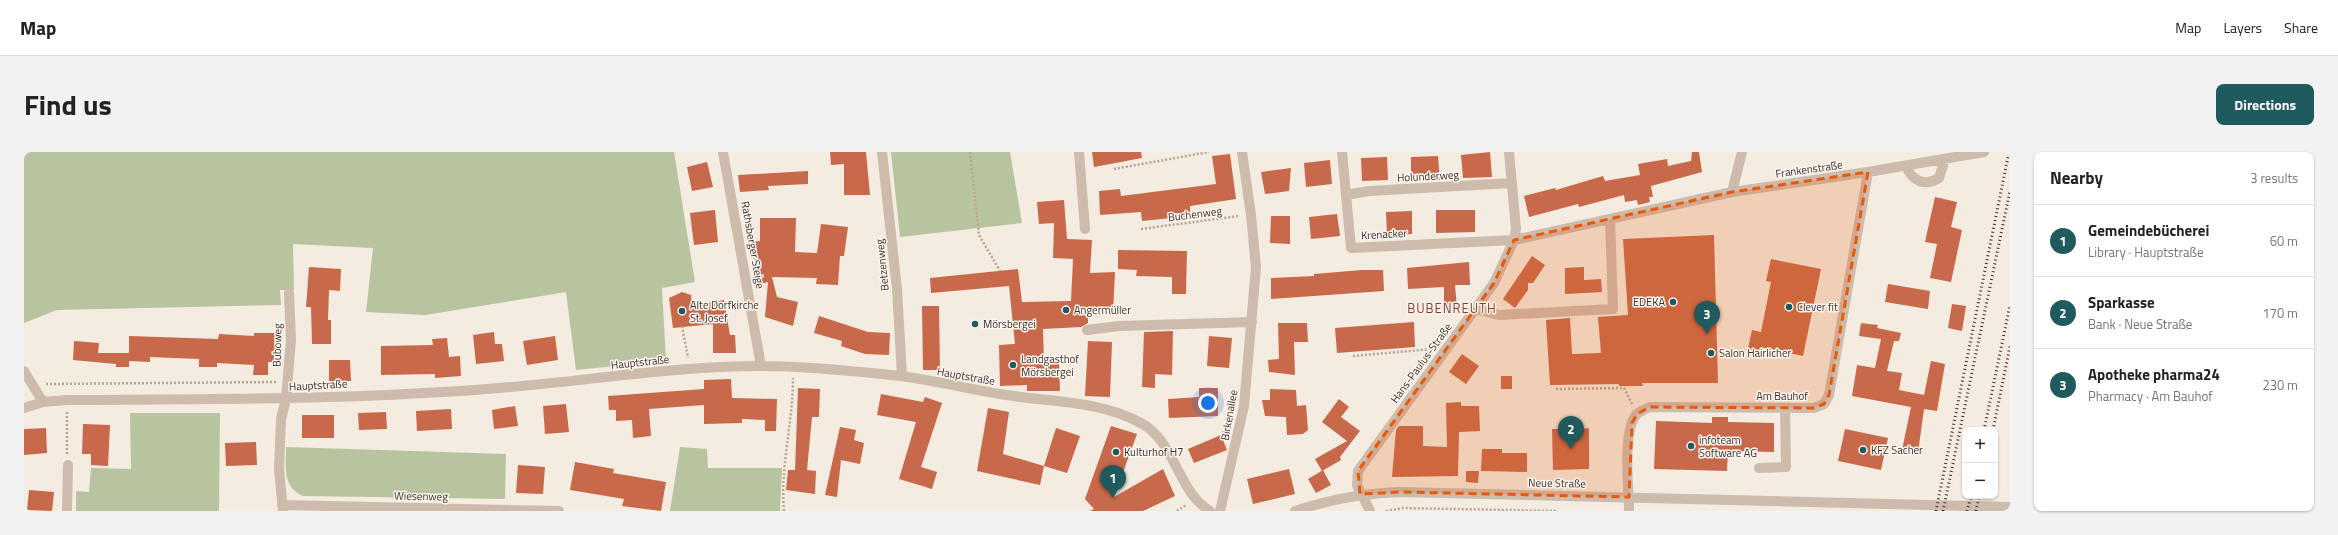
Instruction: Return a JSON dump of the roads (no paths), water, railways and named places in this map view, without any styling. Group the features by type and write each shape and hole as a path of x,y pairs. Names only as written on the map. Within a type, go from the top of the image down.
{"street":[{"name":"Rathsberger Steige","path":"723,152 761,366"},
{"name":"Betzenweg","path":"882,152 897,289 902,376"},
{"path":"1079,152 1085,229"},
{"name":"Birkenallee","path":"1220,511 1244,406 1256,267 1252,215 1242,152"},
{"name":"Krenacker","path":"1342,152 1351,248 1514,240"},
{"name":"Hans-Paulus-Straße","path":"1360,494 1357,485 1358,471 1494,282 1514,240 1516,229 1509,152"},
{"path":"1732,192 1742,152"},
{"name":"Frankenstraße","path":"1514,240 1732,192 1906,166 1984,152"},
{"path":"1906,166 1910,175 1914,178 1924,183 1930,182 1939,178 1945,159"},
{"name":"Am Bauhof","path":"1629,496 1629,440 1632,423 1637,414 1650,407 1814,408 1824,404 1829,395 1868,172"},
{"name":"Holunderweg","path":"1346,195 1369,191 1512,183"},
{"path":"1475,309 1506,315 1613,309 1610,219"},
{"name":"Buboweg","path":"283,508 279,469 281,419 288,385 291,340 289,293"},
{"path":"1087,330 1119,326 1252,322"},
{"name":"Hauptstraße","path":"24,408 43,402 67,400 286,399 498,388 677,371 761,366 902,376 969,390 1094,407 1118,413 1142,423 1155,434 1167,448 1194,498 1210,511"},
{"path":"24,371 43,402"},
{"path":"1759,468 1786,467 1785,408"},
{"path":"67,511 68,465"},
{"name":"Neue Straße","path":"1295,511 1334,499 1360,494 1406,492 1629,496 1822,503 2010,507"},
{"path":"1360,494 1370,511"},
{"path":"1629,496 1629,511"},
{"name":"Wiesenweg","path":"283,508 559,511"}],"railway":[{"path":"1936,511 2009,152"},
{"path":"1943,511 2010,191"},
{"path":"1985,427 2010,305"},
{"path":"1994,427 2010,346"},
{"path":"1967,511 1970,499"},
{"path":"1976,511 1978,499"}],"place":[{"name":"EDEKA","path":"1673,302"},
{"name":"Clever fit","path":"1789,307"},
{"name":"Angermüller","path":"1066,310"},
{"name":"Alte Dorfkirche St. Josef","path":"682,311"},
{"name":"Mörsbergei","path":"975,324"},
{"name":"Apotheke pharma24","path":"1707,334"},
{"name":"Salon Hairlicher","path":"1711,353"},
{"name":"Landgasthof Mörsbergei","path":"1013,365"},
{"name":"infoteam Software AG","path":"1691,446"},
{"name":"Sparkasse","path":"1571,449"},
{"name":"KFZ Sacher","path":"1863,450"},
{"name":"Kulturhof H7","path":"1116,452"},
{"name":"Gemeindebücherei","path":"1113,498"}],"district":[{"name":"BUBENREUTH","path":"1452,308"}]}
